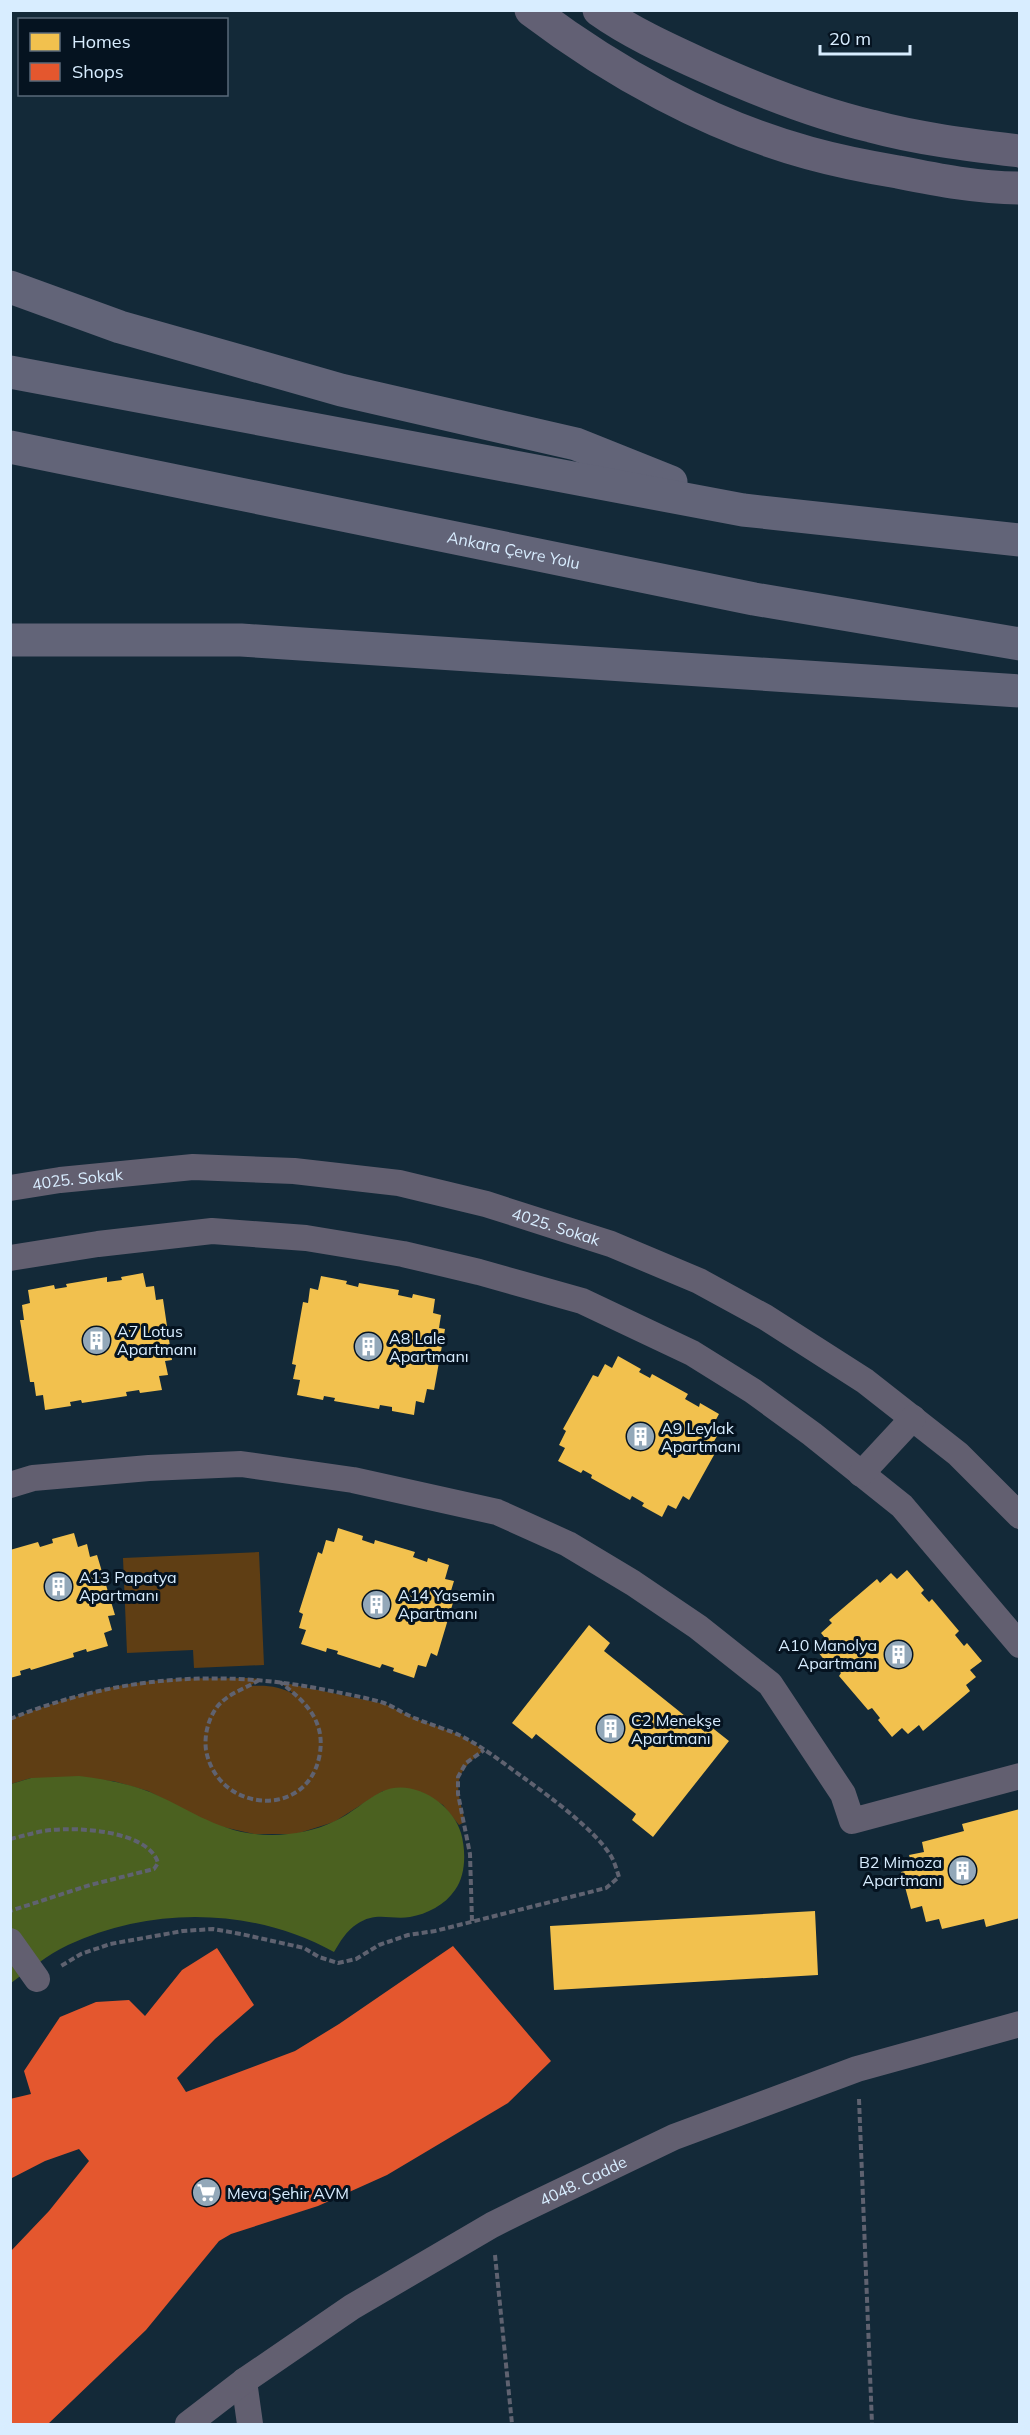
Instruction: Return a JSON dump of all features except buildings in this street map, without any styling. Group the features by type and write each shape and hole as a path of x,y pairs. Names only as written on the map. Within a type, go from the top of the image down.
{"highway":[{"path":"10,287 120,327 341,390 576,444 742,510"},
{"path":"10,372 742,510 1020,540"},
{"name":"Ankara Çevre Yolu","path":"10,447 754,599 1020,644"},
{"path":"10,640 241,640 1020,692"}],"main road":[{"path":"531,10 578,43 635,78 687,106 742,130 808,153 878,169 940,181 1020,188"},
{"path":"599,10 649,40 688,59 735,80 823,112 872,127 974,146 1020,151"}],"street":[{"name":"4025. Sokak","path":"10,1188 60,1180 193,1167 294,1172 399,1183 486,1203 611,1244 699,1281 795,1336 865,1381 913,1418 958,1454 1020,1516"},
{"path":"10,1258 98,1244 212,1231 306,1238 404,1254 582,1301 692,1353 753,1391 902,1506 1020,1645"},
{"path":"861,1474 913,1418"},
{"path":"10,1485 33,1478 149,1467 241,1464 353,1480 497,1512 568,1544 633,1583 698,1627 770,1684 843,1794 852,1821 1020,1776"},
{"path":"10,1941 34,1976"},
{"name":"4048. Cadde","path":"189,2424 244,2381 352,2307 492,2225 674,2138 857,2069 1020,2024"},
{"path":"244,2381 250,2424"}],"path":[{"path":"10,1719 50,1703 100,1689 195,1679 260,1679 385,1704 414,1718 460,1735 556,1801 586,1828 611,1856 620,1877 606,1888 408,1935 379,1945 356,1959 338,1962 319,1957 304,1948 213,1929 183,1931 110,1944 81,1954 34,1976"},
{"path":"260,1679 231,1694 217,1707 208,1724 205,1743 208,1762 217,1779 237,1795 262,1802 280,1799 296,1792 309,1780 318,1765 322,1748 320,1730 314,1714 302,1699 280,1682"},
{"path":"472,1921 470,1854 458,1794 458,1777 466,1763 484,1750"},
{"path":"10,1839 50,1830 91,1830 126,1837 156,1856 158,1863 154,1869 90,1885 10,1911"},
{"path":"857,2069 872,2424"},
{"path":"492,2225 512,2424"}],"shaded area":[{"path":"259,1552 264,1665 194,1668 193,1650 127,1653 123,1558"},
{"path":"176,1679 260,1679 250,1686 273,1687 295,1695 280,1682 385,1704 414,1718 460,1735 484,1750 461,1774 458,1789 465,1822 459,1825 443,1805 423,1793 409,1790 383,1791 334,1822 296,1834 254,1834 214,1825 148,1791 113,1781 31,1778 11,1784 11,1719 80,1695 133,1683"},
{"path":"79,1776 141,1789 227,1828 265,1835 316,1829 347,1815 369,1799 393,1788 418,1790 440,1803 456,1822 464,1847 461,1877 451,1895 435,1908 410,1917 377,1917 364,1920 350,1930 334,1952 302,1937 270,1926 202,1917 167,1918 133,1923 100,1932 68,1945 45,1958 11,1983 11,1784 31,1778"}],"place":[{"name":"A7 Lotus Apartmanı","path":"96,1340"},
{"name":"A8 Lale Apartmanı","path":"368,1347"},
{"name":"A9 Leylak Apartmanı","path":"640,1437"},
{"name":"A13 Papatya Apartmanı","path":"58,1586"},
{"name":"A14 Yasemin Apartmanı","path":"377,1604"},
{"name":"A10 Manolya Apartmanı","path":"898,1654"},
{"name":"C2 Menekşe Apartmanı","path":"610,1729"},
{"name":"B2 Mimoza Apartmanı","path":"963,1871"},
{"name":"Meva Şehir AVM","path":"206,2193"}]}
